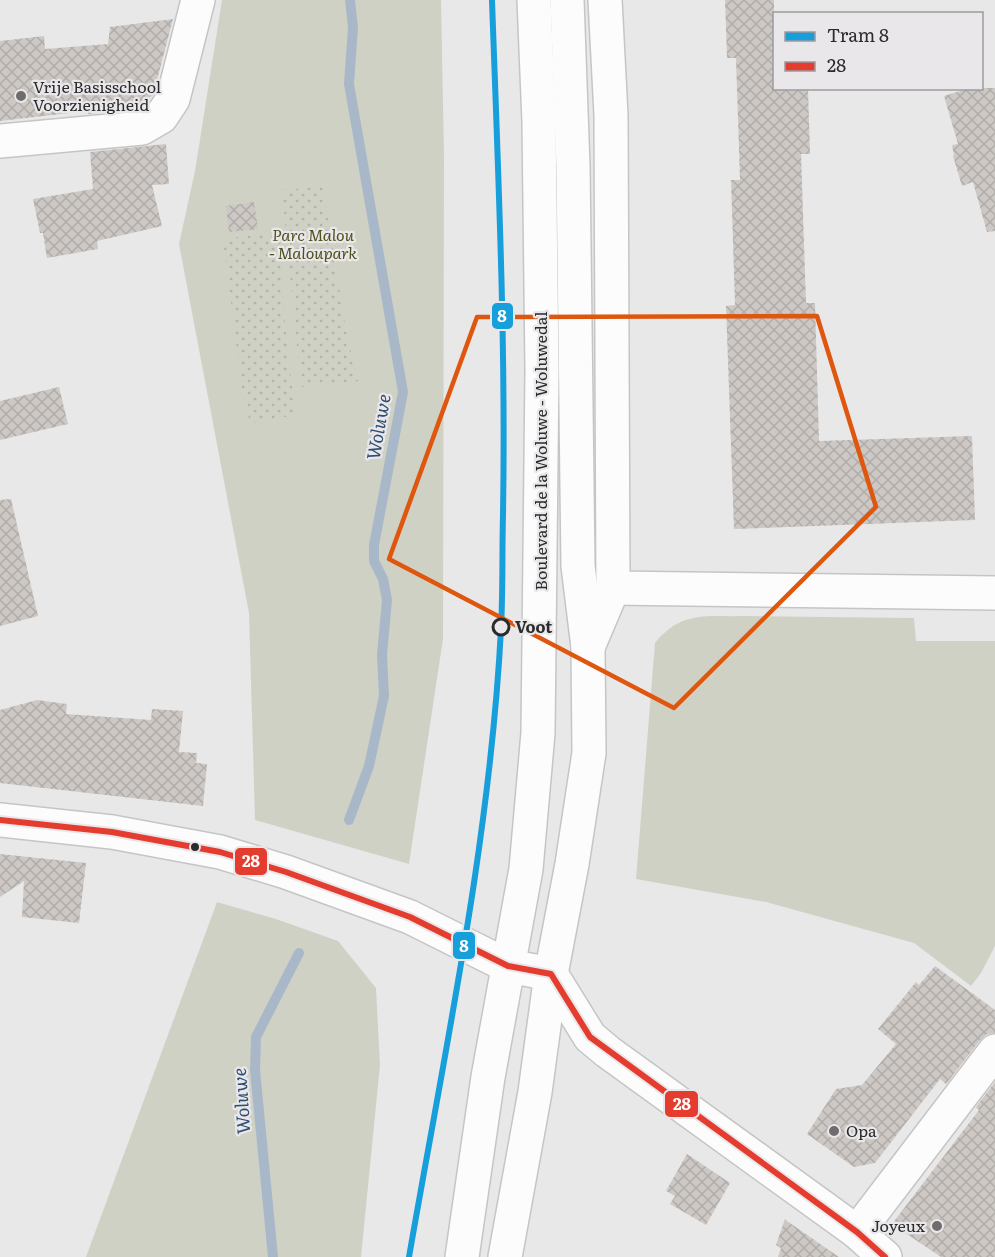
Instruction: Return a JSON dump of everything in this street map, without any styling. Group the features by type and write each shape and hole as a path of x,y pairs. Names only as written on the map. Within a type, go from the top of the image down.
{"main road":[{"path":"0,141 142,128 161,117 173,99 198,0"},
{"name":"Boulevard de la Woluwe - Woluwedal","path":"462,1257 488,1077 526,869 538,733 542,358 539,122 534,0"},
{"name":"Boulevard de la Woluwe - Woluwedal","path":"505,1257 535,1092 551,974 572,864 589,753 588,647 578,566 573,166 567,0"},
{"name":"Boulevard de la Woluwe - Woluwedal","path":"588,647 614,588 610,115 605,0"},
{"path":"614,588 995,592"},
{"path":"0,820 112,831 228,854 286,872 410,917 508,966 551,974 590,1037 857,1232 885,1257"},
{"path":"857,1232 995,1051"}],"highlighted area":[{"path":"817,316 876,507 674,708 389,559 477,317"}],"green space":[{"name":"Parc Malou - Maloupark","path":"222,0 441,0 444,157 443,639 409,864 255,820 249,613 179,244 195,171"},
{"path":"323,187 347,337 359,381 301,387 282,190"},
{"path":"280,232 285,325 295,415 250,423 242,388 223,239"},
{"path":"705,617 914,618 916,641 995,641 995,946 981,973 971,986 914,943 766,902 636,879 655,643 674,625 684,621"},
{"path":"217,902 276,919 338,941 376,988 380,1065 361,1257 86,1257"}],"building":[{"path":"725,0 774,0 773,90 808,90 810,154 801,154 806,303 815,303 819,441 972,436 975,520 734,529 726,306 735,305 731,180 740,180 736,58 727,58"},
{"path":"173,19 153,95 134,110 88,114 87,111 0,121 0,41 44,36 45,49 108,44 110,27"},
{"path":"995,88 995,231 987,232 973,182 962,186 953,156 952,145 958,144 944,96 964,90"},
{"path":"166,144 169,184 152,185 162,226 97,241 98,249 47,258 43,233 40,233 33,199 93,189 90,152"},
{"path":"254,202 258,229 229,232 226,206"},
{"path":"59,387 68,424 0,440 0,401"},
{"path":"11,499 38,616 0,626 0,500"},
{"path":"37,700 67,704 66,714 151,720 152,709 183,711 179,752 197,753 196,763 207,764 203,806 0,783 0,710"},
{"path":"0,854 86,863 79,923 22,917 24,881 0,897"},
{"path":"935,966 995,1010 995,1033 987,1034 980,1040 946,1084 940,1079 875,1163 854,1167 807,1134 836,1089 862,1085 896,1044 878,1029 916,982 919,985"},
{"path":"995,1082 995,1257 941,1257 892,1224 979,1110 976,1107"},
{"path":"687,1154 730,1183 706,1225 670,1204 675,1196 666,1191"},
{"path":"785,1219 839,1257 778,1257 781,1248 776,1245"}],"waterway":[{"name":"Woluwe","path":"349,820 369,766 384,696 382,655 387,600 383,579 374,561 374,545 403,392 349,84 353,27 350,0"},
{"name":"Woluwe","path":"273,1257 255,1070 256,1037 299,953"}],"tram line":[{"name":"8","path":"409,1257 477,866 487,787 501,629 504,450 501,257 492,0"}],"transit line":[{"name":"28","path":"0,820 112,832 220,852 286,872 410,917 508,966 551,974 590,1037 857,1232 885,1257"}],"place":[{"name":"Vrije Basisschool Voorzienigheid","path":"21,96"},
{"name":"Voot","path":"501,627"},
{"name":"Opa","path":"834,1131"},
{"name":"Joyeux","path":"937,1226"}]}
